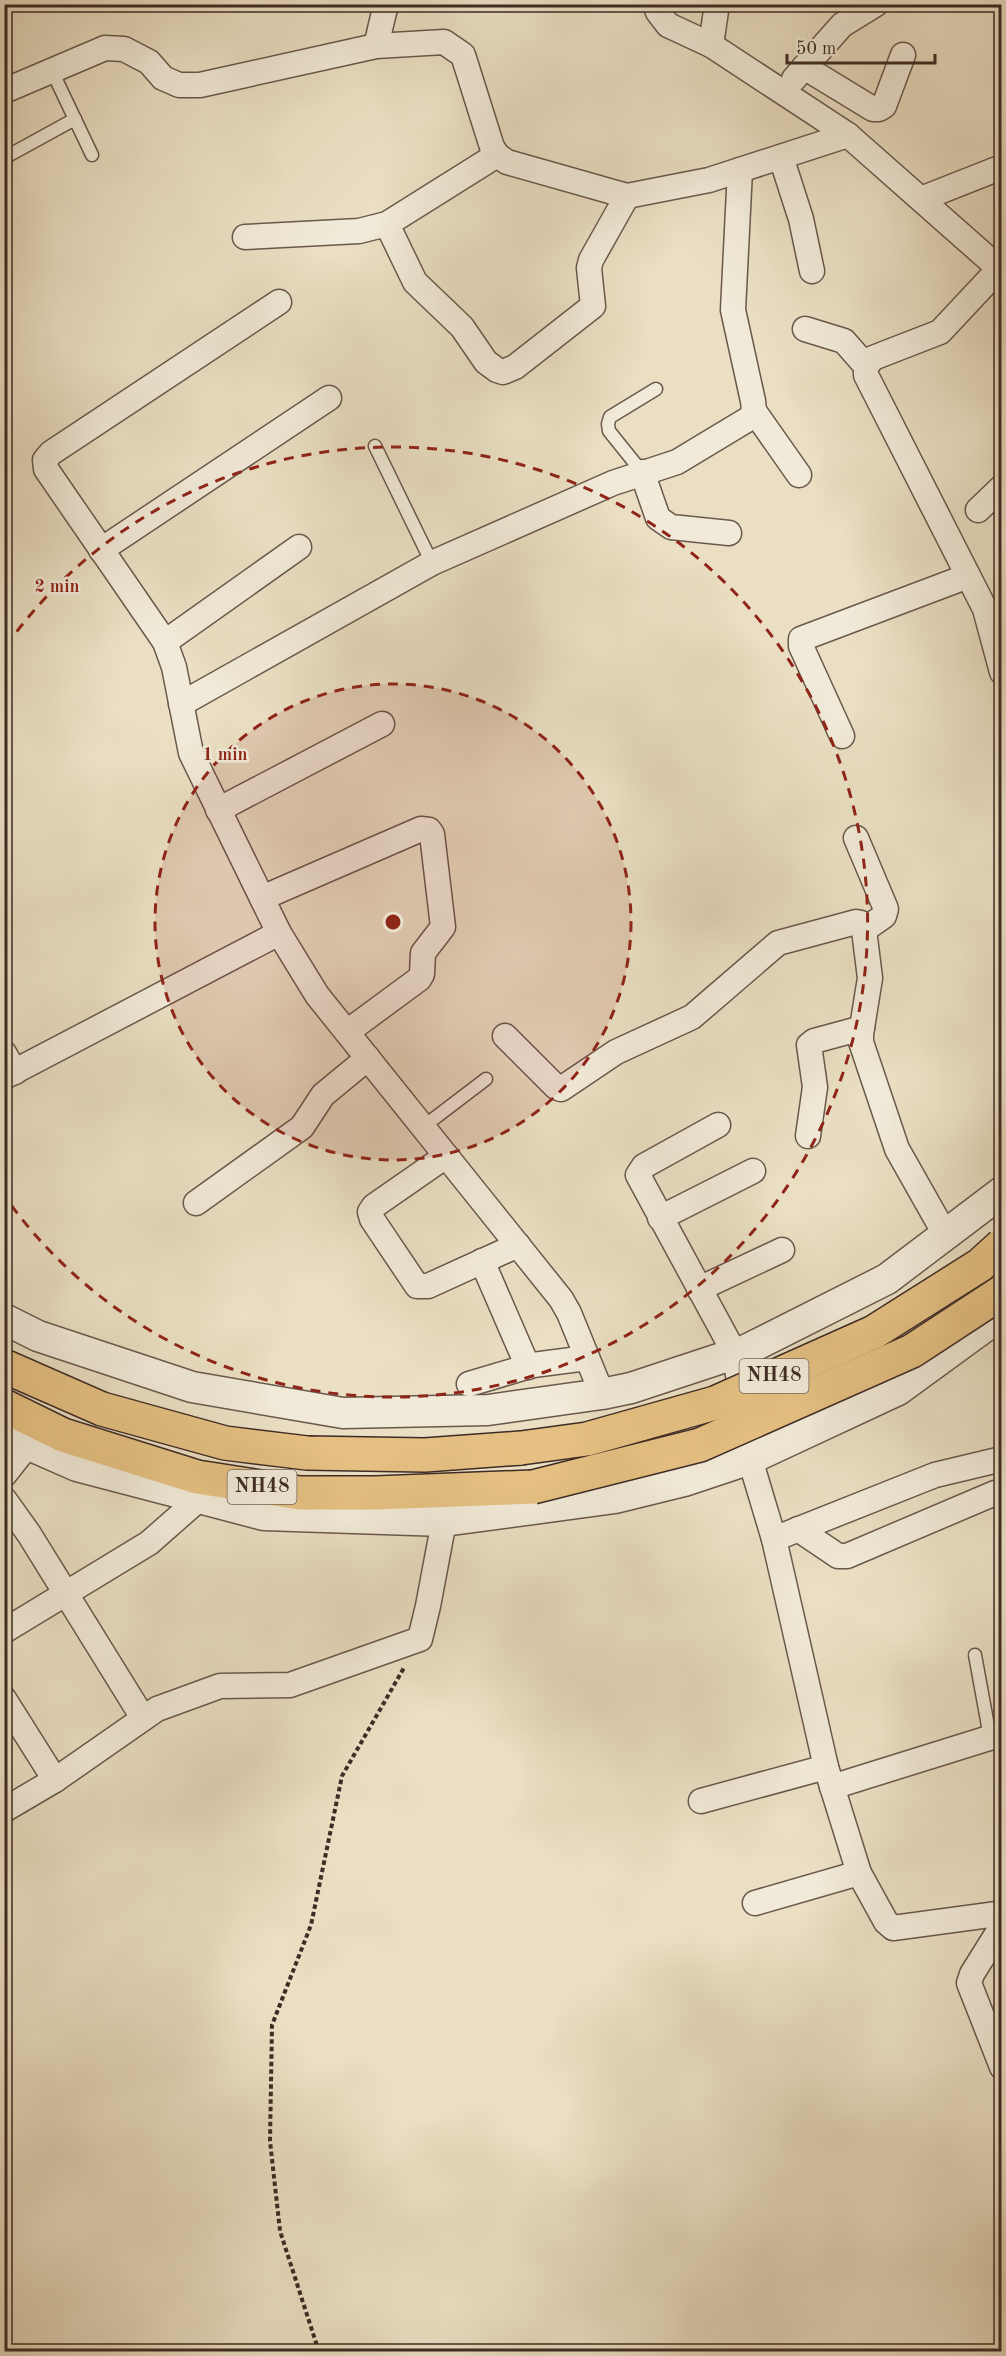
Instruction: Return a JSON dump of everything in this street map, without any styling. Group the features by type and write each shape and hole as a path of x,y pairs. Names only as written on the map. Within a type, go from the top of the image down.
{"highway":[{"name":"NH48","path":"4,1366 102,1409 225,1443 318,1453 425,1455 521,1448 587,1438 716,1402 874,1332 980,1264 1002,1245"},
{"name":"NH48","path":"4,1406 63,1435 197,1477 300,1494 533,1487 700,1445 912,1351 1002,1292"}],"street":[{"path":"376,46 386,4"},
{"path":"655,4 657,12 668,25 711,45 848,135 1000,270 940,332 873,358 866,366 866,375 984,609 1002,672"},
{"path":"711,45 717,4"},
{"path":"782,92 842,25 876,4"},
{"path":"4,91 105,48 124,49 149,62 163,78 179,85 200,85 376,46 444,42 463,55 492,147 497,155 507,162 627,196 709,180 848,135"},
{"path":"804,67 873,109 879,109 884,106 903,56"},
{"path":"245,237 359,231 387,224 497,155"},
{"path":"781,157 801,219 812,271"},
{"path":"921,200 1002,167"},
{"path":"741,170 733,310 754,411 799,475"},
{"path":"387,224 416,282 462,327 486,362 503,372 515,367 593,306 589,268 591,260 627,196"},
{"path":"279,302 51,453 45,460 46,469 165,642 174,667 191,753 279,933 317,995 561,1299 602,1394"},
{"path":"805,329 844,341 866,366"},
{"path":"101,550 329,398"},
{"path":"181,704 432,563 613,483 685,458 750,418 754,411"},
{"path":"642,472 658,518 671,527 729,533"},
{"path":"978,510 1002,487"},
{"path":"165,642 299,548"},
{"path":"842,736 801,646 801,639 968,576"},
{"path":"218,810 382,724"},
{"path":"262,898 421,829 429,830 432,834 443,927 423,953 422,974 419,979 347,1032"},
{"path":"856,838 886,909 884,916 864,930"},
{"path":"505,1036 556,1087 561,1089 616,1052 692,1017 778,943 856,922 861,923 864,930 870,978 861,1042 893,1140 945,1234"},
{"path":"8,1068 279,933"},
{"path":"808,1136 815,1087 809,1045 814,1041 862,1028"},
{"path":"196,1203 302,1127 323,1095 368,1058"},
{"path":"718,1125 639,1170 640,1182 699,1289 728,1356 743,1461 774,1539 830,1777 859,1874 886,1922 893,1928 997,1914 1002,1917"},
{"path":"446,1156 374,1206 370,1212 372,1219 417,1286 428,1286 518,1245"},
{"path":"660,1218 753,1172"},
{"path":"4,1319 38,1336 192,1387 343,1413 488,1410 602,1394 662,1379 746,1350 887,1279 1002,1192"},
{"path":"699,1289 782,1250"},
{"path":"482,1261 528,1366"},
{"path":"4,1475 16,1440 77,1466 264,1515 444,1521 615,1498 684,1482 743,1461 898,1390 1002,1314"},
{"path":"469,1384 528,1366 587,1358"},
{"path":"774,1539 935,1475 1002,1459"},
{"path":"798,1529 838,1556 847,1556 995,1493"},
{"path":"4,1631 149,1543 199,1498"},
{"path":"4,1499 29,1534 143,1718"},
{"path":"4,1810 55,1780 157,1709 220,1686 290,1684 420,1640 444,1521"},
{"path":"4,1699 55,1780"},
{"path":"701,1801 830,1777 996,1735"},
{"path":"755,1903 859,1874"},
{"path":"1002,1926 972,1974 969,1983 1002,2067"}],"lane":[{"path":"60,68 75,119 92,155"},
{"path":"4,158 75,119"},
{"path":"642,472 609,431 608,424 610,417 656,389"},
{"path":"375,446 432,563"},
{"path":"423,1127 486,1078"},
{"path":"975,1655 996,1735"}],"path":[{"path":"319,2352 280,2231 270,2141 272,2025 311,1925 345,1768 420,1640"}]}
